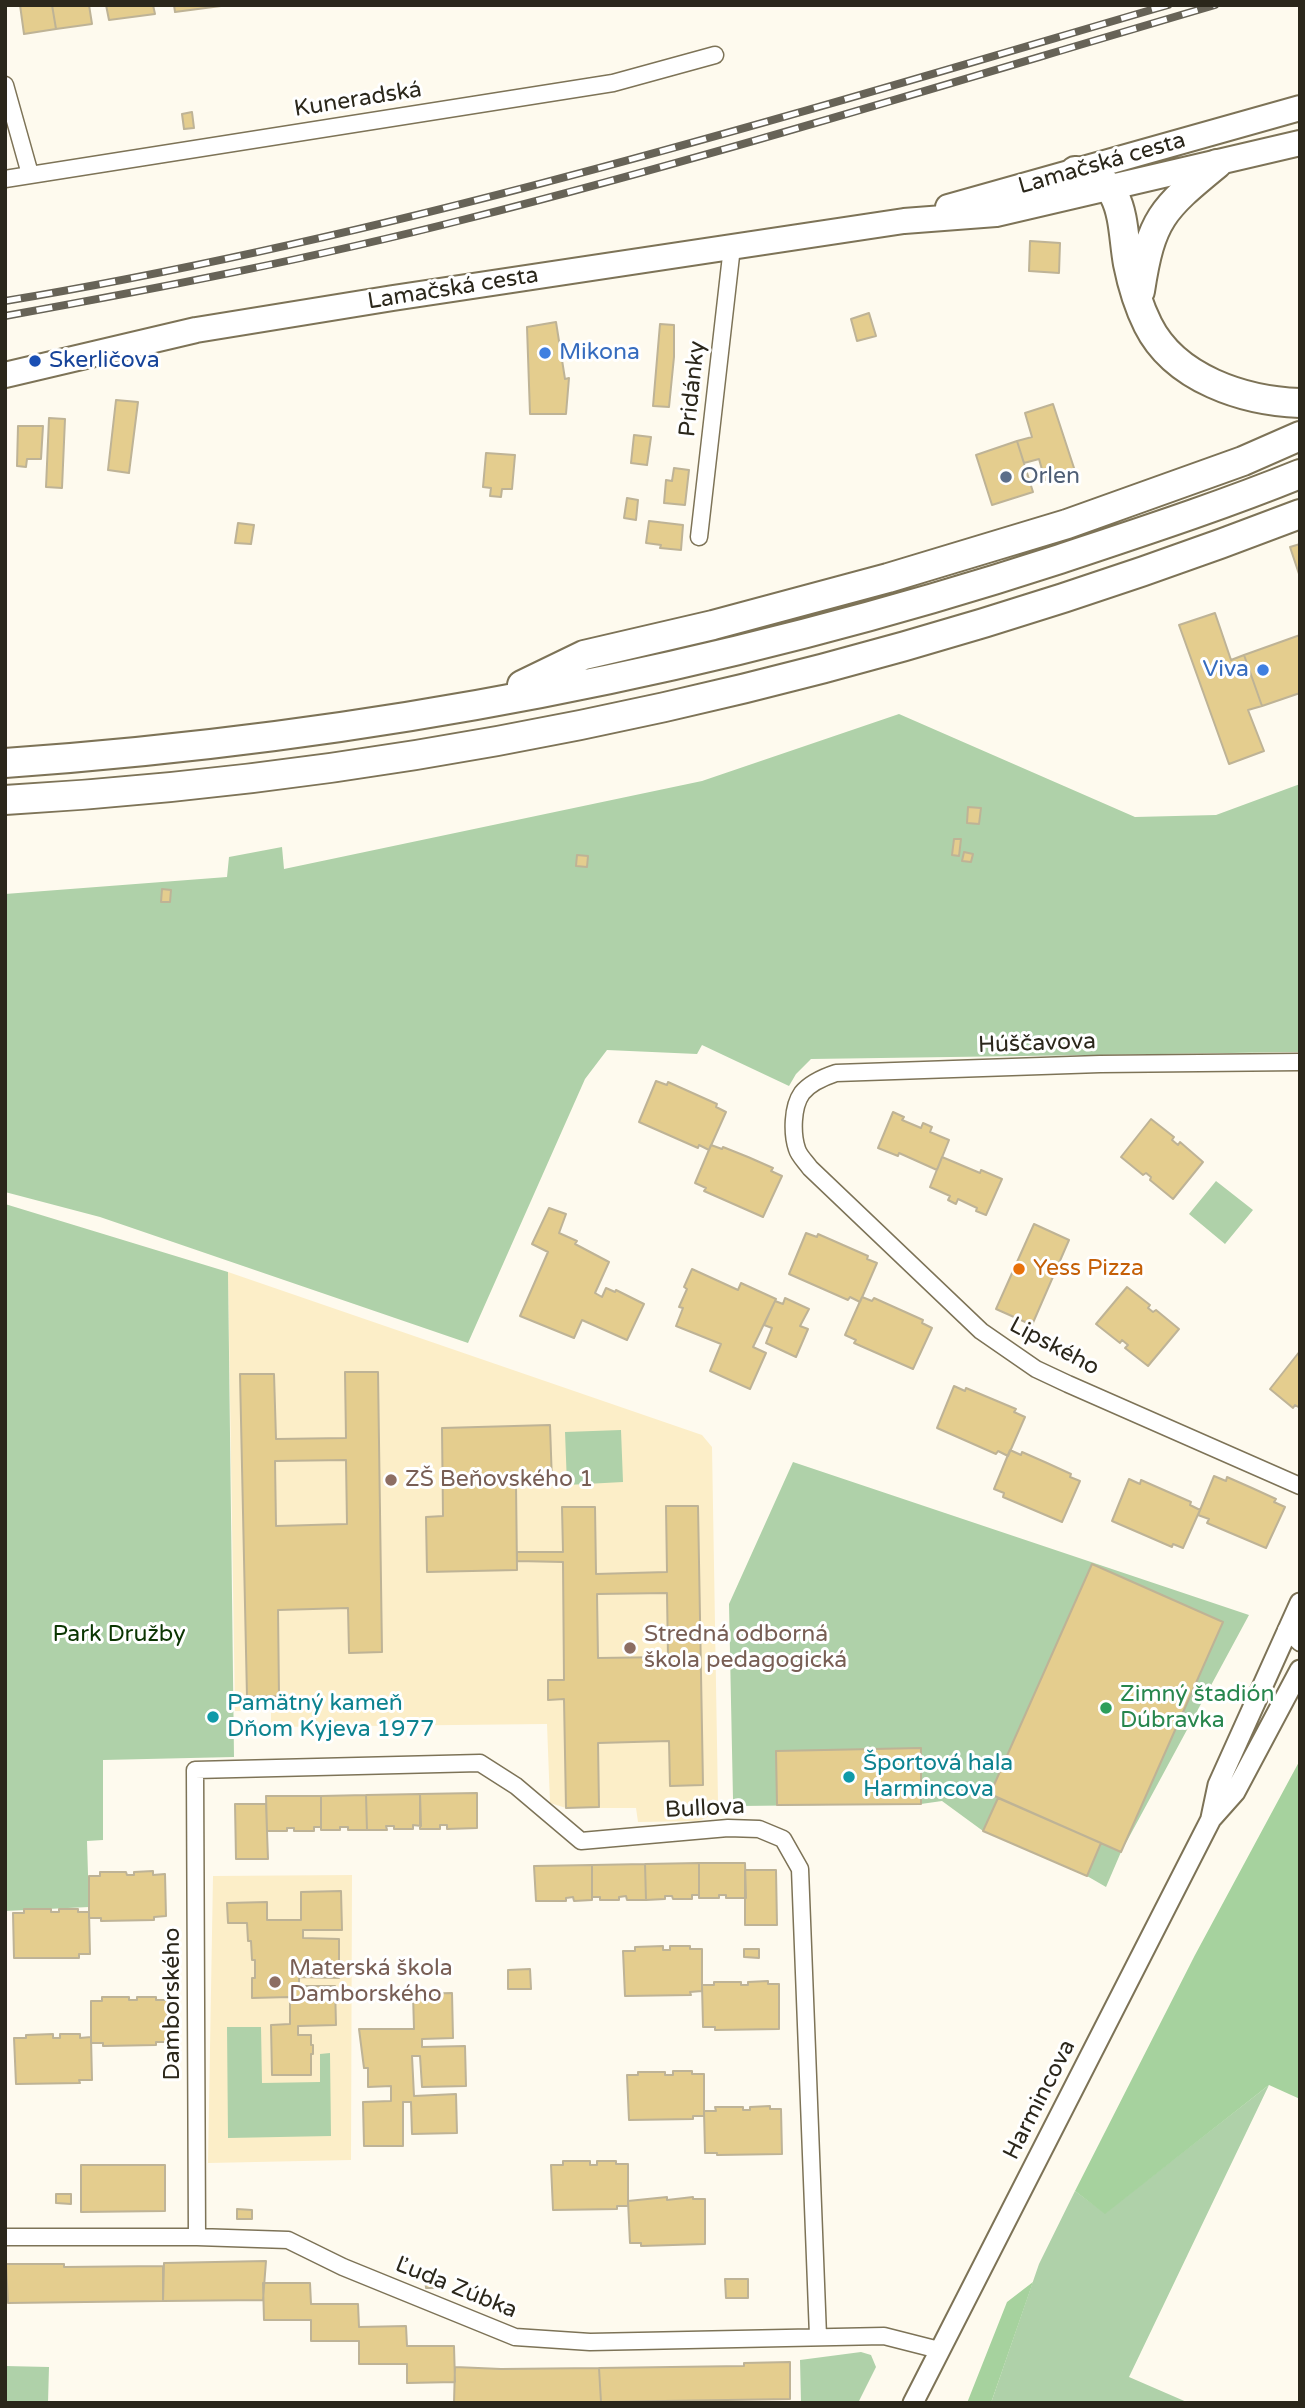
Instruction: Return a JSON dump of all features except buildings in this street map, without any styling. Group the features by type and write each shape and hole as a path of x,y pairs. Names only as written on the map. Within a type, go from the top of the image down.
{"highway":[{"path":"1139,301 1147,250 1158,222 1186,189 1217,164"},
{"path":"1075,171 1093,176 1110,189 1123,218 1128,263 1139,301 1153,334 1179,364 1210,382 1235,391 1300,403"},
{"path":"485,703 584,655 713,625 874,582 1042,532 1242,461 1300,436"},
{"path":"5,763 235,742 485,703 664,667 831,627 921,602 1242,498 1300,474"},
{"path":"5,800 94,795 366,762 491,741 676,704 989,621 1300,514"}],"main road":[{"name":"Lamačská cesta","path":"904,221 955,204 1300,108"},
{"name":"Lamačská cesta","path":"5,375 196,330 904,221 996,214 1295,148"}],"street":[{"name":"Kuneradská","path":"5,178 613,83 715,55"},
{"path":"5,85 30,174"},
{"name":"Pridánky","path":"699,537 732,247"},
{"name":"Húščavova","path":"795,1113 802,1094 820,1079 836,1073 1300,1062"},
{"name":"Lipského","path":"795,1113 794,1133 798,1151 810,1168 998,1345 1036,1369 1068,1384 1300,1486"},
{"name":"Harmincova","path":"1211,1819 1218,1785 1293,1637 1300,1602"},
{"name":"Harmincova","path":"913,2403 1211,1819 1235,1792 1300,1670"},
{"name":"Bullova","path":"195,1770 480,1763 516,1786 581,1841 728,1828 759,1829 783,1839 800,1869 818,2336"},
{"name":"Damborského","path":"195,1770 197,2237"},
{"name":"Ľuda Zúbka","path":"5,2237 288,2240 343,2267 515,2337 590,2342 884,2336 939,2350"}],"shaded area":[{"name":"ZŠ Beňovského 1","path":"228,1272 702,1435 712,1447 718,1802 712,1815 699,1821 638,1822 636,1808 566,1808 550,1803 547,1724 271,1727 271,1711 235,1711"},
{"path":"352,1875 351,2160 208,2163 213,1876"}],"green space":[{"path":"899,714 1135,817 1216,815 1300,784 1300,1052 811,1059 796,1074 789,1086 702,1045 697,1054 607,1050 585,1079 468,1343 100,1217 5,1192 5,894 227,877 229,857 282,847 284,869 702,781"},
{"path":"1216,1181 1253,1210 1225,1244 1189,1214"},
{"name":"Park Družby","path":"5,1204 228,1272 234,1757 103,1760 103,1840 87,1841 89,1907 5,1911"},
{"path":"621,1430 623,1482 567,1485 565,1432"},
{"path":"793,1462 1249,1615 1121,1852 1106,1887 1087,1876 983,1831 942,1801 921,1804 740,1806 733,1799 729,1604"},
{"path":"1300,1760 1300,2099 1269,2085 1105,2214 1075,2191 1195,1955"},
{"path":"227,2027 261,2027 262,2083 320,2082 320,2054 330,2053 331,2136 228,2138"},
{"path":"1269,2085 1129,2377 1189,2403 991,2403 1039,2264 1075,2191 1105,2213"},
{"path":"1033,2282 991,2403 967,2403 1007,2302"},
{"path":"861,2352 871,2355 876,2367 858,2403 801,2403 800,2360"},
{"path":"5,2366 49,2367 48,2403 5,2403"}],"railway":[{"path":"5,301 153,274 445,208 735,130 1168,5"},
{"path":"5,316 237,272 466,219 748,142 1215,5"}],"place":[{"name":"Mikona","path":"545,353"},
{"name":"Skerličova","path":"35,361"},
{"name":"Orlen","path":"1006,477"},
{"name":"Viva","path":"1263,670"},
{"name":"Yess Pizza","path":"1019,1269"},
{"name":"ZŠ Beňovského 1","path":"391,1480"},
{"name":"Stredná odborná škola pedagogická","path":"630,1648"},
{"name":"Zimný štadión Dúbravka","path":"1106,1708"},
{"name":"Pamätný kameň Dňom Kyjeva 1977","path":"213,1717"},
{"name":"Športová hala Harmincova","path":"849,1777"},
{"name":"Materská škola Damborského","path":"275,1982"}]}
